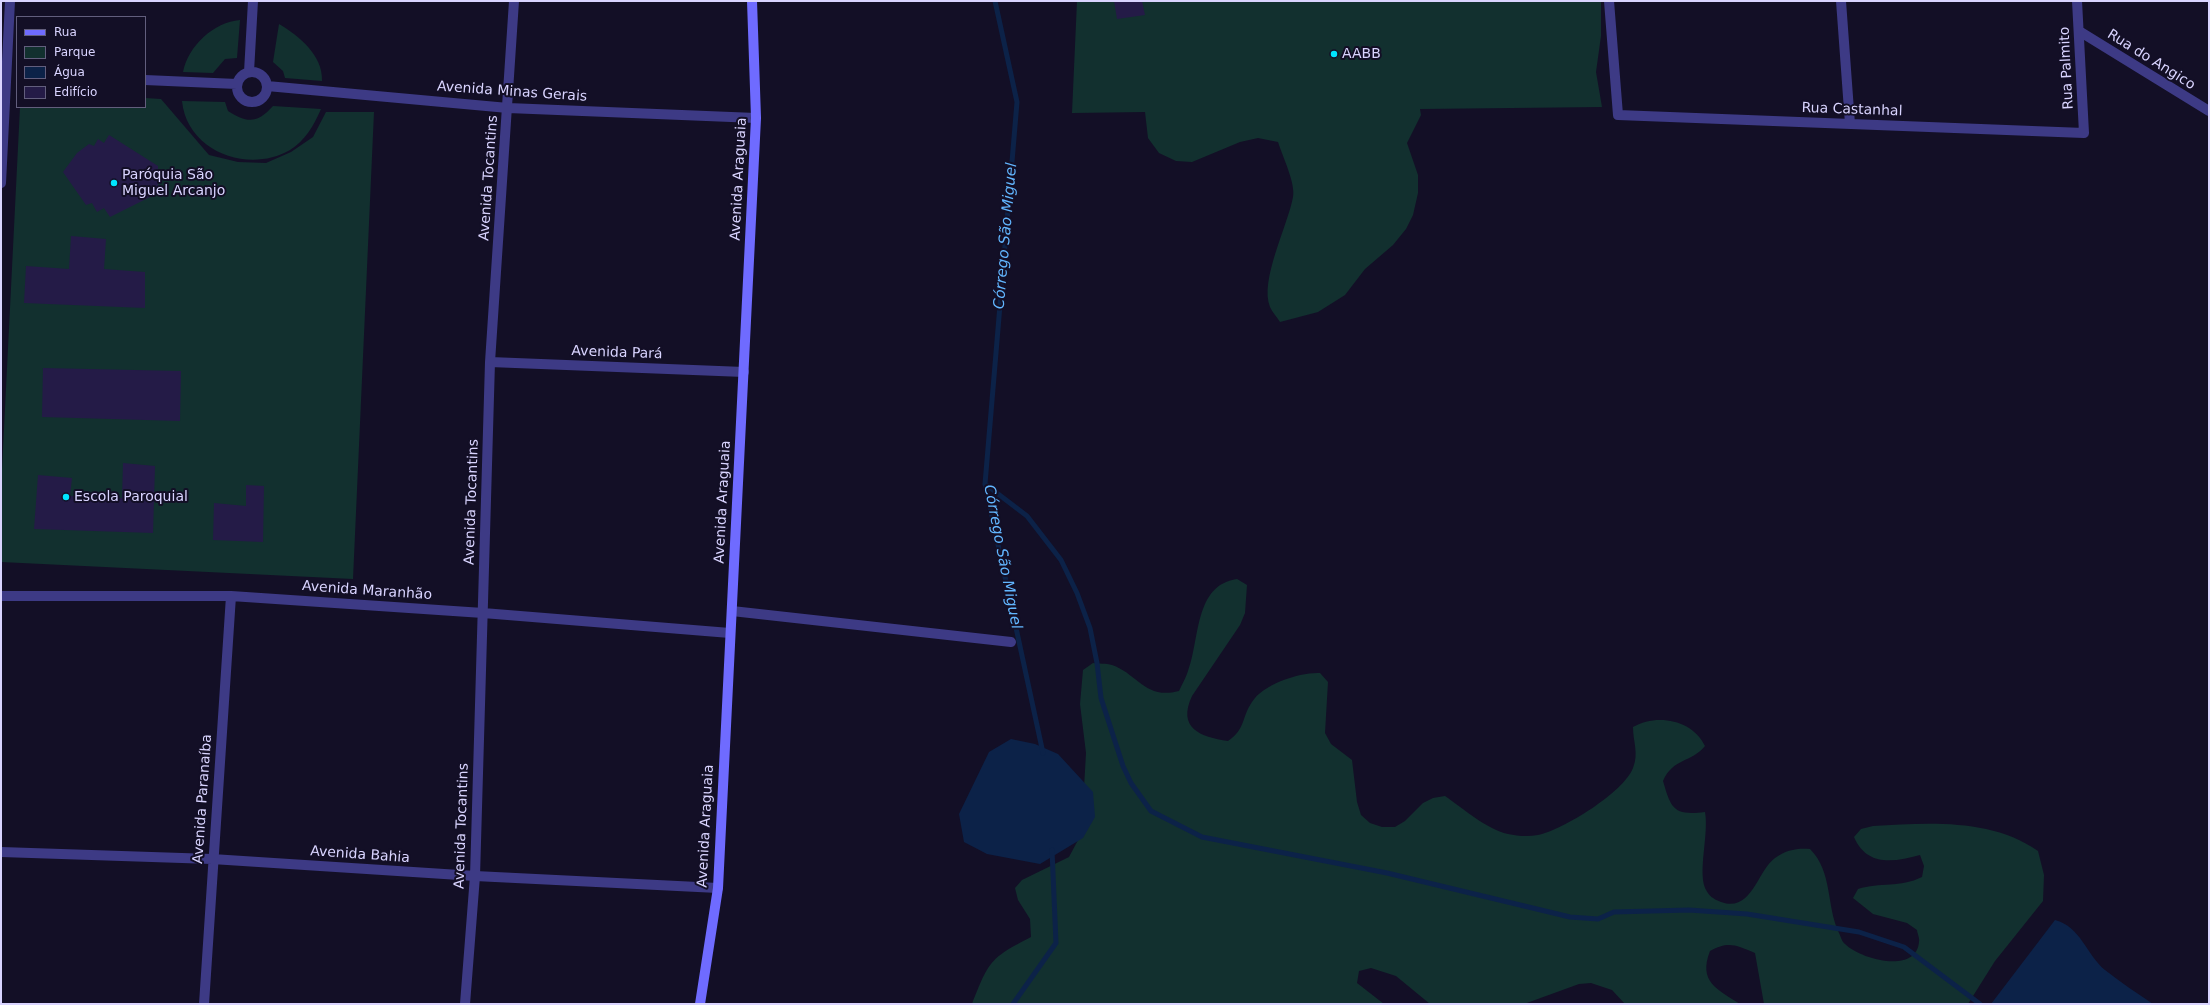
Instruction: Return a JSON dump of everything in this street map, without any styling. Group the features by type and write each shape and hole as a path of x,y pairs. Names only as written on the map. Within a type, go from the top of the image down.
{"street":[{"path":"1,183 4,73 10,1"},
{"path":"249,72 252,1"},
{"name":"Avenida Tocantins","path":"465,1004 475,876 490,362 514,1"},
{"name":"Avenida Araguaia","path":"700,1004 718,888 756,118 752,1"},
{"name":"Rua Castanhal","path":"1609,1 1618,115 2084,133"},
{"path":"1841,1 1850,124"},
{"name":"Rua Palmito","path":"2077,1 2084,133"},
{"name":"Rua do Angico","path":"2079,32 2209,112"},
{"path":"249,72 261,75 267,86 264,96 251,102 242,98 238,94 237,84 241,76 249,72"},
{"path":"4,73 16,73"},
{"path":"146,80 237,84"},
{"name":"Avenida Minas Gerais","path":"267,86 508,108 756,118"},
{"name":"Avenida Pará","path":"490,362 744,372"},
{"name":"Avenida Maranhão","path":"1,596 231,596 483,613 730,633"},
{"name":"Avenida Paranaíba","path":"204,1004 212,860 231,596"},
{"path":"732,612 1011,642"},
{"name":"Avenida Bahia","path":"1,852 212,860 475,876 718,888"}],"green space":[{"name":"AABB","path":"1077,1 1601,1 1601,36 1596,72 1602,107 1420,109 1421,115 1407,143 1418,175 1418,193 1413,215 1406,229 1393,245 1365,269 1345,295 1318,312 1280,322 1270,307 1268,283 1271,268 1290,209 1293,191 1291,177 1278,142 1258,138 1240,142 1192,162 1176,161 1159,153 1148,138 1145,112 1072,113"},
{"path":"240,20 237,58 225,59 213,73 183,72 190,53 204,37 221,25"},
{"path":"279,24 302,40 308,47 319,63 322,81 285,78 283,71 273,62"},
{"path":"146,98 161,99 209,155 238,162 266,163 291,152 313,137 326,112 374,112 353,579 1,562 1,489 20,108 146,108"},
{"path":"182,101 225,102 228,111 241,118 252,120 262,116 273,106 321,109 308,132 300,142 290,150 274,157 257,160 222,154 208,145 195,134 186,119"},
{"path":"1237,579 1247,585 1245,613 1240,625 1192,696 1188,707 1187,716 1189,723 1194,729 1208,737 1228,741 1234,737 1241,728 1246,713 1252,702 1264,690 1283,680 1312,673 1320,673 1328,682 1325,733 1331,744 1352,760 1357,802 1361,815 1370,823 1382,827 1395,827 1405,821 1423,803 1433,798 1445,796 1483,823 1511,835 1526,836 1549,832 1592,809 1618,788 1627,778 1635,763 1636,752 1633,727 1653,720 1663,720 1683,725 1692,730 1705,746 1694,755 1672,768 1663,781 1668,798 1675,808 1686,813 1705,812 1706,830 1703,880 1708,893 1718,901 1731,904 1740,902 1753,889 1763,872 1775,858 1792,850 1810,849 1817,858 1826,879 1835,923 1844,943 1852,950 1874,959 1898,961 1908,958 1916,952 1919,942 1917,930 1907,923 1873,914 1853,898 1858,889 1906,883 1922,877 1924,866 1920,855 1891,860 1874,858 1860,847 1854,837 1861,829 1873,826 1937,824 1980,828 2000,833 2020,840 2038,851 2044,875 2043,901 1995,961 1968,1004 1764,1004 1755,953 1737,946 1727,945 1710,951 1706,970 1712,984 1717,989 1740,1004 1625,1004 1612,990 1591,983 1579,984 1524,1004 1430,1004 1396,976 1371,968 1359,971 1357,983 1384,1004 972,1004 987,969 992,962 1007,950 1031,937 1030,919 1018,900 1015,888 1022,880 1069,857 1085,827 1084,788 1086,753 1080,704 1083,670 1093,663 1110,664 1129,674 1142,685 1150,689 1167,693 1179,691 1192,658 1197,630 1206,603 1213,592 1223,583"}],"water":[{"path":"1011,739 1035,744 1058,754 1093,792 1095,817 1083,838 1040,864 987,854 964,842 959,814 989,752"},
{"path":"2055,920 2064,924 2077,935 2098,964 2105,970 2153,1004 1991,1004"}],"building":[{"path":"1114,1 1142,1 1145,15 1117,19"},
{"name":"Paróquia São Miguel Arcanjo","path":"109,135 158,166 158,193 110,217 104,208 97,212 92,203 86,205 63,172 77,153 89,144 94,146 98,139 104,143"},
{"path":"71,236 106,239 104,269 145,272 145,308 24,303 26,266 69,269"},
{"path":"43,368 181,371 180,421 42,417"},
{"name":"Escola Paroquial","path":"123,463 155,466 153,533 34,529 38,475 72,478 70,496 122,498"},
{"path":"246,485 264,486 263,542 213,540 214,503 246,506"}],"waterway":[{"name":"Córrego São Miguel","path":"995,1 1017,102 985,484 1043,753"},
{"path":"985,484 1027,516 1061,560 1077,593 1090,628 1097,663 1101,698 1123,766 1131,783 1151,811 1202,837 1387,873 1570,917 1598,919 1614,912 1689,910 1747,914 1859,932 1904,947 1980,1004"},
{"name":"Córrego São Miguel","path":"1013,1004 1056,943 1052,850"}],"place":[{"name":"AABB","path":"1334,54"},
{"name":"Paróquia São Miguel Arcanjo","path":"114,183"},
{"name":"Escola Paroquial","path":"66,497"}]}
